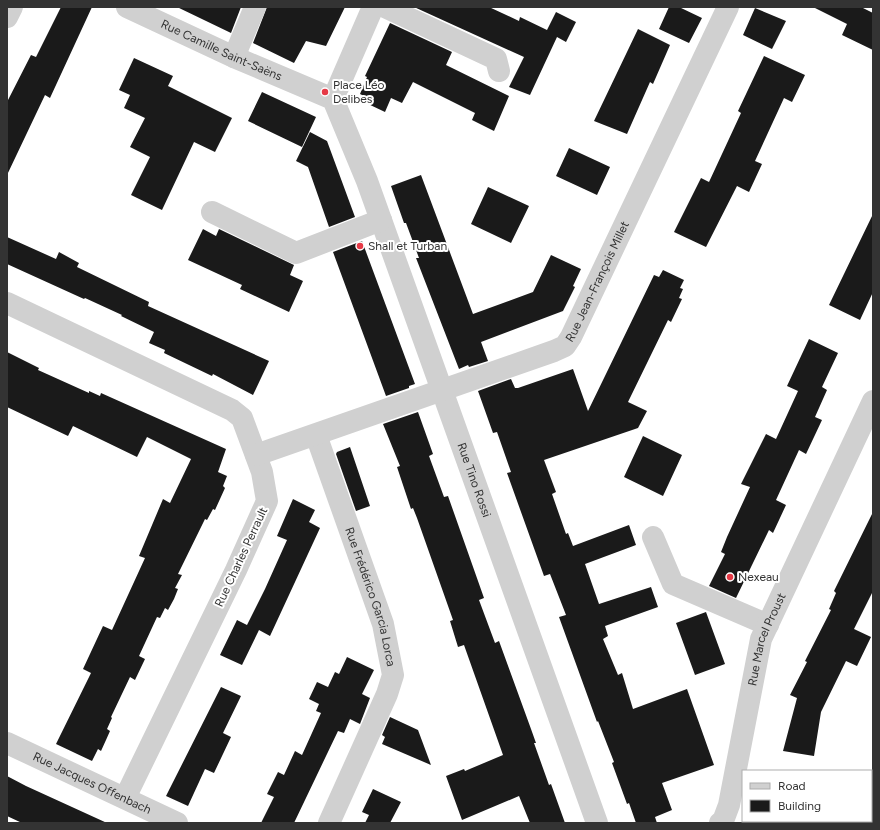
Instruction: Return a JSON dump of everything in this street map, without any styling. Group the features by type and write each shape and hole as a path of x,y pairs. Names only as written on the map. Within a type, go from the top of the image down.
{"street":[{"path":"7,17 12,7"},
{"name":"Rue Camille Saint-Saëns","path":"127,7 234,57 333,99"},
{"path":"234,57 256,7"},
{"path":"333,99 373,7"},
{"path":"385,7 496,59 499,71"},
{"name":"Rue Jean-François Millet","path":"256,455 565,346 571,337 728,7"},
{"name":"Rue Tino Rossi","path":"333,99 350,138 381,220 597,823"},
{"path":"212,212 296,253 381,220"},
{"name":"Rue Charles Perrault","path":"7,303 232,410 242,418 262,472 267,501 236,570 125,798"},
{"name":"Rue Marcel Proust","path":"723,822 729,805 761,639 873,401"},
{"name":"Rue Frédérico Garcia Lorca","path":"316,435 383,624 393,675 387,694 329,823"},
{"path":"653,537 673,584 768,625"},
{"name":"Rue Jacques Offenbach","path":"7,743 177,823"}],"building":[{"path":"61,7 92,7 50,98 45,95 7,175 7,102 31,55 36,57"},
{"path":"177,7 241,7 231,33"},
{"path":"267,7 345,7 326,46 306,41 294,63 253,43"},
{"path":"414,7 489,7 519,21 520,17 547,30 556,12 576,22 566,42 557,37 530,95 509,87 524,57"},
{"path":"669,7 679,7 702,18 689,43 659,29"},
{"path":"813,7 861,7 873,13 873,50 842,35 847,24"},
{"path":"755,8 786,21 772,49 743,35"},
{"path":"390,23 452,52 446,65 509,96 494,131 472,120 475,113 413,82 402,103 391,98 385,112 366,103 368,98 360,94 367,77 365,76"},
{"path":"638,29 670,45 653,84 650,82 627,134 594,121"},
{"path":"764,56 805,75 792,102 784,98 755,161 762,164 749,192 737,186 706,247 674,232 701,178 709,182 741,113 738,111"},
{"path":"134,58 173,76 168,86 232,118 215,152 194,142 162,210 131,195 150,157 130,147 145,118 124,108 130,95 119,90"},
{"path":"262,92 316,117 302,147 248,121"},
{"path":"310,132 327,141 355,217 329,227 308,167 296,161"},
{"path":"569,148 610,167 597,195 556,176"},
{"path":"421,175 473,314 533,292 551,255 581,269 573,286 575,287 563,311 481,342 488,361 469,367 468,365 459,369 416,258 419,258 406,223 404,223 391,186"},
{"path":"488,187 529,206 511,243 471,224"},
{"path":"873,214 873,292 860,320 829,305"},
{"path":"203,229 216,236 219,229 294,265 290,275 303,281 289,312 240,289 242,285 188,260"},
{"path":"7,237 56,259 59,252 79,263 77,267 149,302 148,306 269,361 253,395 213,374 212,376 164,353 165,350 149,343 154,332 121,316 122,315 7,264"},
{"path":"362,241 415,384 409,386 409,388 386,396 333,252"},
{"path":"663,270 684,280 680,288 683,289 679,298 682,299 671,322 668,320 628,402 647,411 638,428 544,460 556,492 552,494 566,534 568,533 573,546 629,525 636,545 585,564 599,604 651,587 658,607 605,626 608,636 603,639 618,675 622,673 633,709 687,689 714,765 662,783 672,810 655,817 657,823 636,823 629,803 627,804 612,763 614,762 598,721 597,722 559,617 566,615 550,574 544,576 507,473 511,472 497,432 493,433 478,391 511,379 515,388 518,388 573,369 588,411 654,275 659,277"},
{"path":"809,339 838,353 822,387 827,390 815,417 822,420 806,454 799,450 776,500 786,505 773,533 769,530 736,598 709,586 725,554 721,552 750,487 741,484 766,434 776,439 798,391 787,386"},
{"path":"7,352 39,368 38,370 89,393 89,391 100,396 101,393 226,449 218,472 227,476 223,486 225,488 215,510 213,509 207,520 205,519 178,574 182,575 175,588 178,589 174,599 168,610 165,608 160,618 157,617 139,656 145,659 135,680 130,677 111,717 112,718 107,729 110,731 106,740 101,751 98,749 92,761 56,744 91,673 83,669 103,626 112,630 145,558 139,556 163,499 170,503 191,459 147,437 137,457 73,426 68,436 7,407"},
{"path":"418,412 433,454 429,456 444,497 448,496 484,598 479,600 495,643 499,641 536,743 534,743 549,785 551,784 565,823 530,823 519,796 462,820 446,776 464,769 465,771 503,755 464,645 458,647 450,621 453,620 417,518 413,508 411,509 397,467 400,466 383,424"},
{"path":"643,436 682,455 663,496 624,477"},
{"path":"350,447 370,506 356,511 336,454 337,452"},
{"path":"293,499 315,510 309,522 320,528 270,636 259,630 242,665 220,655 237,620 247,625 265,589 287,540 277,536"},
{"path":"873,512 873,591 854,629 871,637 857,666 846,661 821,712 814,756 783,751 797,698 790,695 807,662 805,661 831,610 829,609 836,593 834,591"},
{"path":"706,612 725,664 695,675 676,623"},
{"path":"347,657 374,670 362,694 370,698 360,724 350,719 344,733 338,731 294,823 261,823 274,797 267,794 278,772 284,775 295,751 302,755 321,713 316,711 319,704 309,699 317,682 328,687 335,672 339,674"},
{"path":"221,687 241,696 223,733 231,737 214,773 205,769 188,806 166,796"},
{"path":"390,717 418,730 431,765 382,744 385,737 382,735"},
{"path":"7,776 107,823 22,823 7,816"},
{"path":"373,789 401,802 390,823 365,823 369,815 362,812"}],"place":[{"name":"Place Léo Delibes","path":"325,92"},
{"name":"Shall et Turban","path":"360,246"},
{"name":"Nexeau","path":"730,577"}]}
